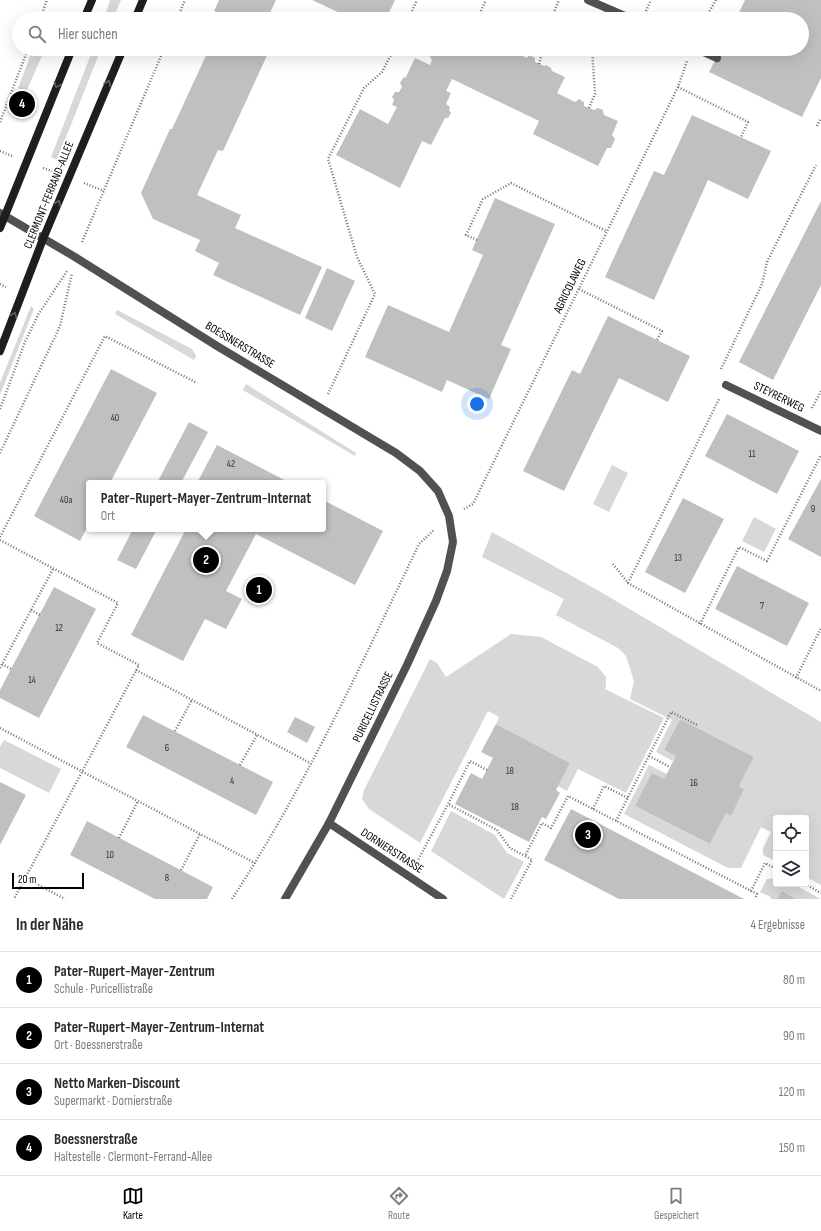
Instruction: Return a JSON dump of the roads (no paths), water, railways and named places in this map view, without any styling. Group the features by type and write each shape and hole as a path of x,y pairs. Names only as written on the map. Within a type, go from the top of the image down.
{"street":[{"path":"87,12 92,0"},
{"path":"138,12 143,0"},
{"path":"588,0 616,12"},
{"path":"0,228 2,214 69,56"},
{"name":"CLERMONT-FERRAND-ALLEE","path":"0,351 43,239 120,56"},
{"path":"713,56 717,58"},
{"name":"BOESSNERSTRASSE","path":"2,214 76,257 217,346 396,453 420,471 438,491 449,516"},
{"name":"STEYRERWEG","path":"726,385 821,431"},
{"name":"PURICELLISTRASSE","path":"285,899 329,823 407,665 436,601 447,571 452,542 449,516"},
{"name":"DORNIERSTRASSE","path":"329,823 443,899"}],"place":[{"name":"Boessnerstraße","path":"22,104"},
{"name":"Pater-Rupert-Mayer-Zentrum-Internat","path":"206,560"},
{"name":"Pater-Rupert-Mayer-Zentrum","path":"259,590"},
{"name":"Netto Marken-Discount","path":"588,835"}]}
